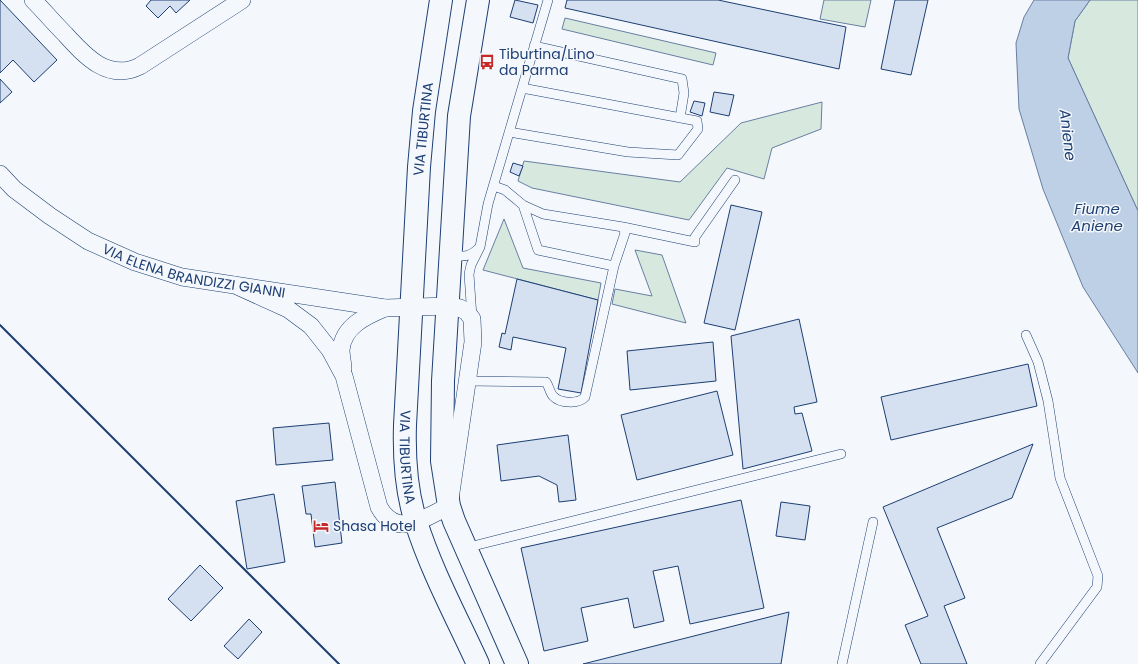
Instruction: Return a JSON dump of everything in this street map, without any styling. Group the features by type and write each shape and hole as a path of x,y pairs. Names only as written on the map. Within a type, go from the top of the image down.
{"main road":[{"name":"VIA TIBURTINA","path":"441,0 424,111 411,308 405,444 408,484 416,522 443,588 478,664"},
{"path":"478,0 459,116 441,446 449,506 465,548 517,664"}],"street":[{"path":"33,0 85,56 98,65 120,72 140,66 242,0"},
{"name":"VIA ELENA BRANDIZZI GIANNI","path":"0,174 14,188 50,216 88,241 135,262 182,277 385,308 411,308"},
{"path":"235,285 288,309 305,321 326,345 344,376"},
{"path":"385,308 360,320 348,330 341,350 344,376 379,507 384,516 394,523 404,525 416,522 449,506 468,381 473,335 472,319 467,312 448,306 411,308"}],"lane":[{"path":"472,319 469,274 471,265 480,248 494,186 548,0"},
{"path":"534,46 682,79 684,93 680,118"},
{"path":"509,132 628,152 678,155 698,129 697,121 522,88"},
{"path":"494,186 505,190 523,205 543,214 623,227 694,242 695,237 735,180"},
{"path":"523,205 538,250 614,266"},
{"path":"468,381 546,382 553,396 558,400 577,402 582,401 585,397 614,266 625,233 623,227"},
{"path":"452,255 464,257 474,253 480,248"},
{"path":"1026,335 1038,362 1048,401 1060,478 1098,576 1097,587 1085,606 1040,664"},
{"path":"465,548 841,454"},
{"path":"842,664 873,522"}],"shaded area":[{"path":"824,0 871,0 865,27 820,19"},
{"path":"1090,0 1138,0 1138,211 1068,58 1075,21"},
{"path":"565,18 716,53 713,65 562,29"},
{"path":"822,102 821,129 772,148 764,179 727,168 689,220 532,188 518,181 524,161 680,182 741,123"},
{"path":"504,219 523,268 601,283 598,300 483,270"},
{"path":"635,250 662,255 686,323 612,304 615,289 652,296"}],"water":[{"name":"Fiume Aniene","path":"1034,0 1090,0 1075,21 1068,58 1138,211 1138,373 1083,287 1043,189 1019,109 1016,43 1024,17"}],"building":[{"path":"0,0 57,60 34,82 13,60 0,73"},
{"path":"151,0 190,0 176,13 170,6 158,18 146,6"},
{"path":"515,0 538,5 533,23 510,17"},
{"path":"567,0 718,0 846,27 839,69 565,8"},
{"path":"895,0 928,0 911,75 881,69"},
{"path":"0,79 12,92 0,103"},
{"path":"714,92 734,95 729,116 710,112"},
{"path":"694,101 705,103 702,116 690,112"},
{"path":"513,163 523,166 519,176 510,172"},
{"path":"731,205 762,212 735,330 704,323"},
{"path":"517,279 598,300 581,393 558,389 566,348 513,337 511,350 499,347 502,333 505,334"},
{"path":"799,319 817,402 794,407 795,414 802,413 812,451 743,469 731,336"},
{"path":"713,342 716,381 630,390 627,351"},
{"path":"1028,364 1037,406 891,440 881,397"},
{"path":"717,391 733,455 637,480 621,415"},
{"path":"329,423 333,460 276,465 273,428"},
{"path":"568,435 576,500 559,502 557,485 539,476 501,481 497,445"},
{"path":"1033,444 1012,498 937,528 965,598 944,606 967,664 921,664 905,625 928,616 883,507"},
{"path":"335,482 342,543 315,547 311,514 306,514 302,486"},
{"path":"274,494 285,562 247,569 236,501"},
{"path":"741,500 764,608 690,624 678,566 653,571 664,621 634,628 628,598 581,608 588,641 544,651 521,548"},
{"path":"781,502 810,506 805,540 776,536"},
{"path":"200,565 223,588 191,621 168,599"},
{"path":"789,612 781,664 583,664"},
{"path":"249,619 262,632 238,659 224,646"}],"wall":[{"path":"0,325 339,664"}],"place":[{"name":"Tiburtina/Lino da Parma","path":"487,62"},
{"name":"Shasa Hotel","path":"321,526"}],"water label":[{"name":"Aniene","path":"1068,135"}]}
